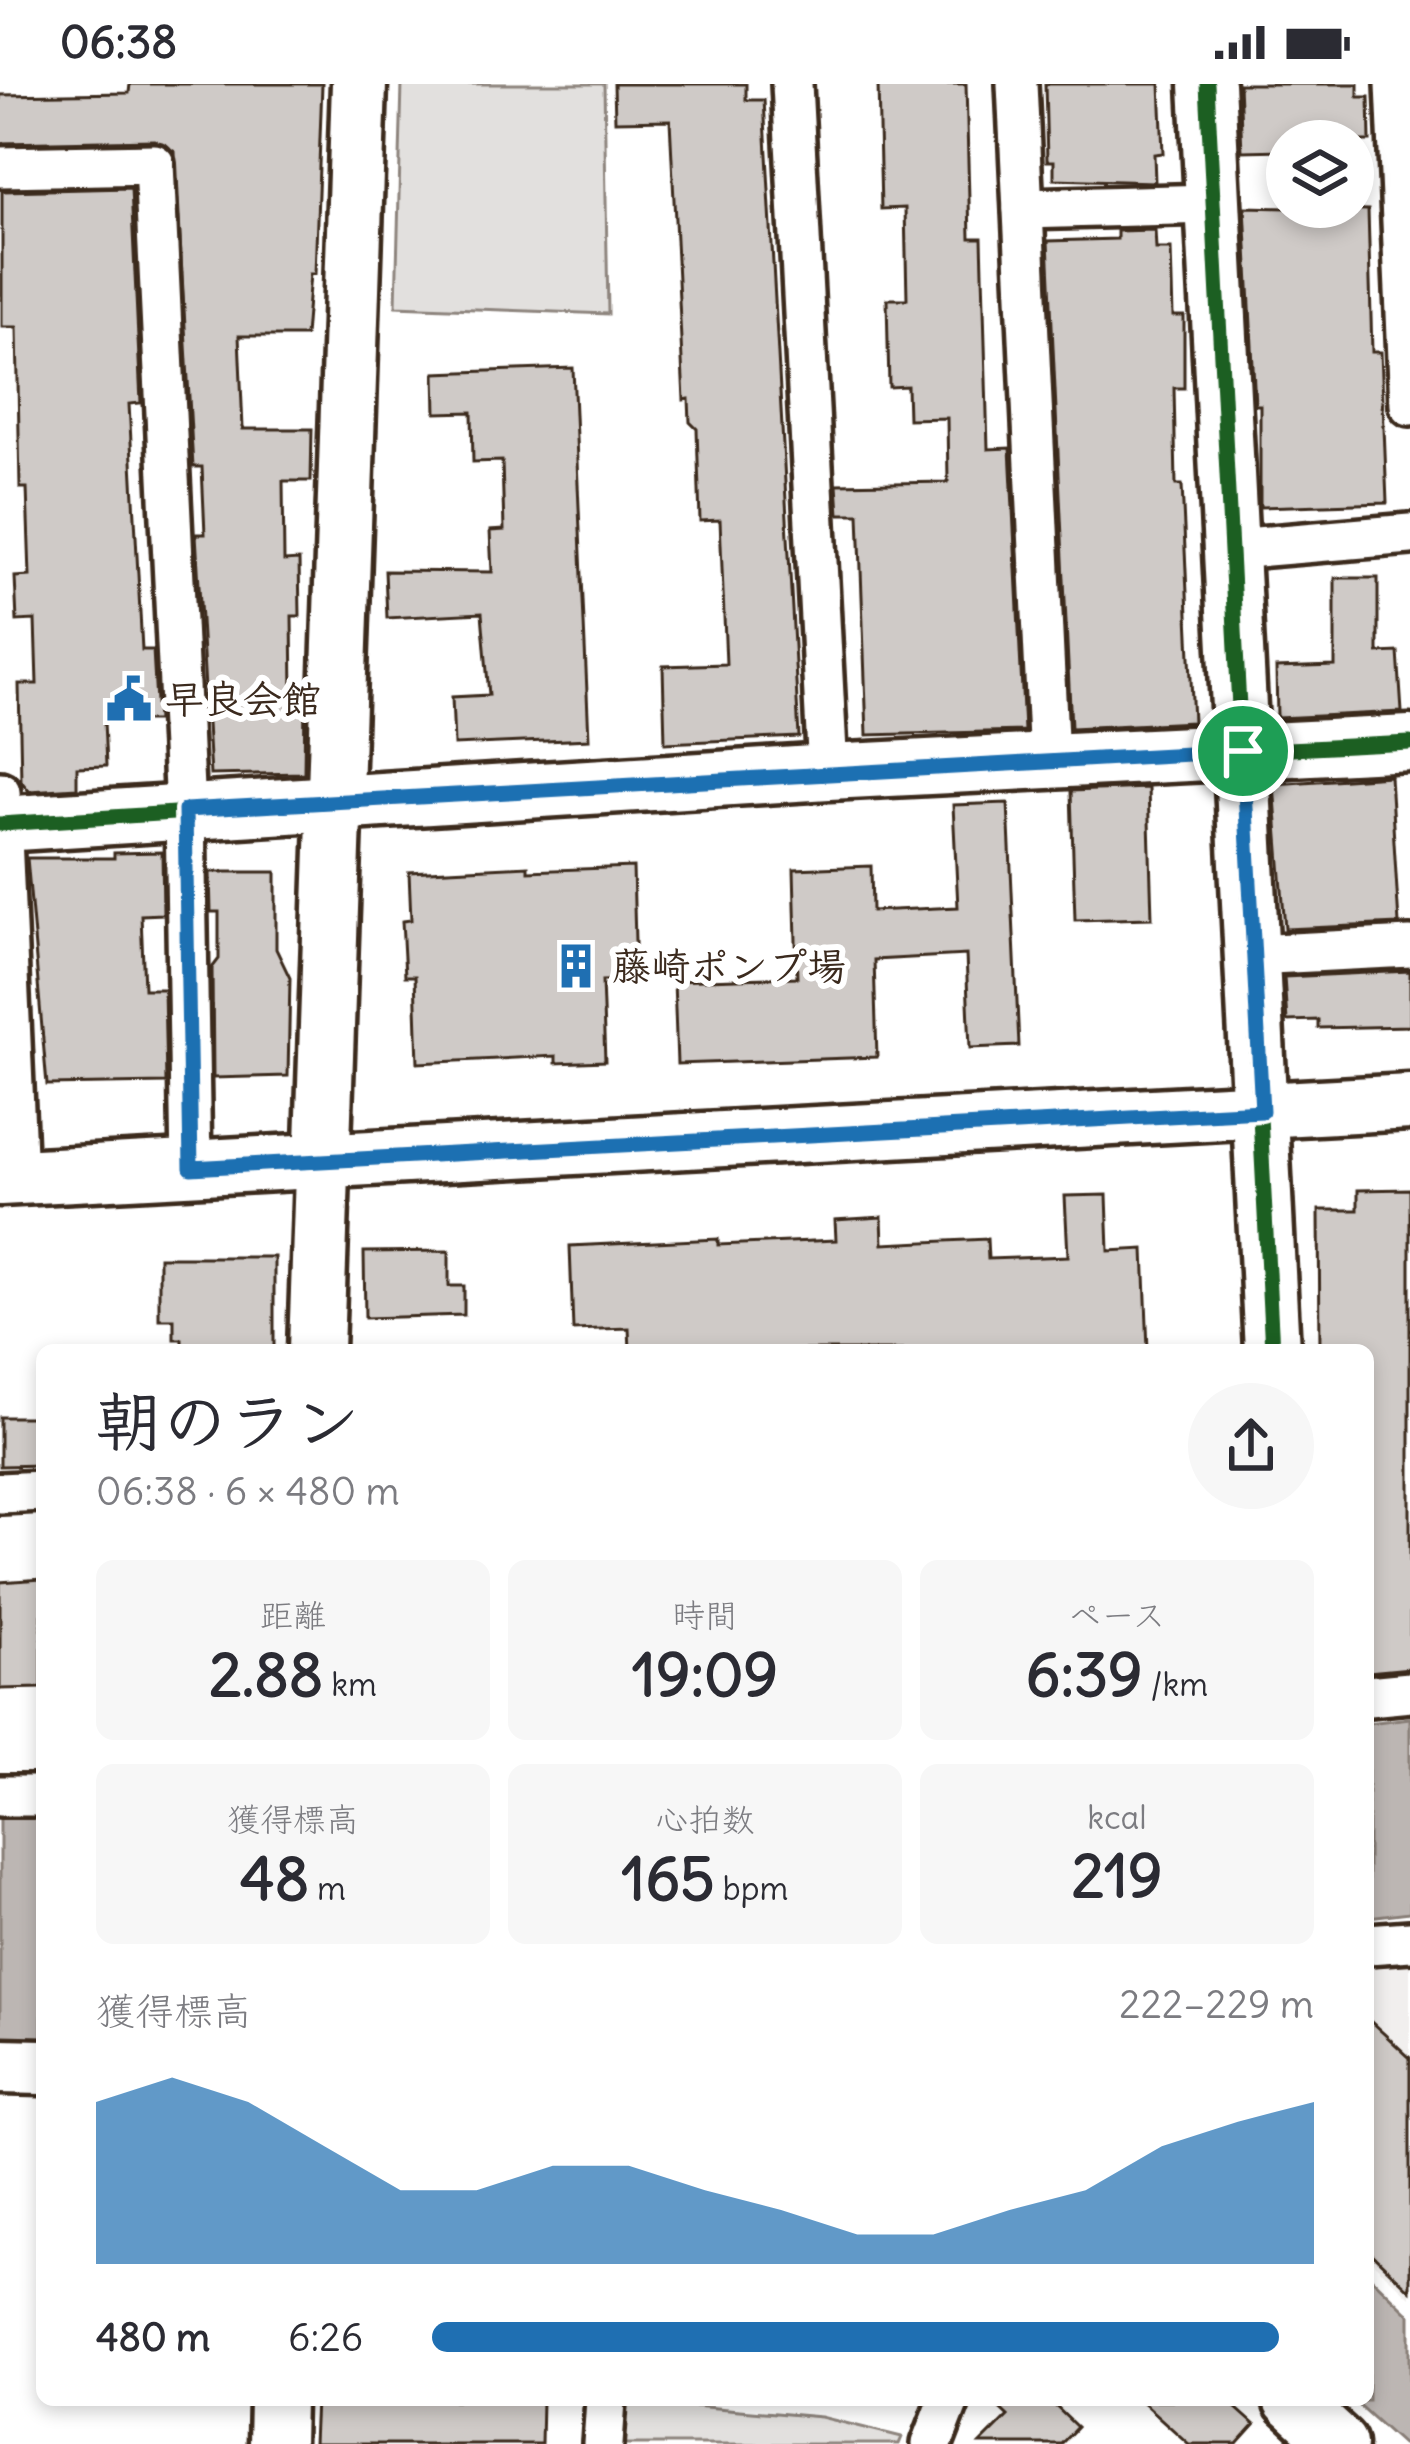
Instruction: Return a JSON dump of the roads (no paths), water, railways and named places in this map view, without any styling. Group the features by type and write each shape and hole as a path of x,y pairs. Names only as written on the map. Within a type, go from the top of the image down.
{"street":[{"path":"316,1344 359,84"},
{"path":"791,84 828,772"},
{"path":"1017,84 1049,761"},
{"path":"1207,84 1272,1344"},
{"path":"1396,84 1406,211 1410,405"},
{"path":"0,167 154,164 185,810 191,1168"},
{"path":"1023,209 1213,204"},
{"path":"1233,549 1410,534"},
{"path":"1410,743 185,810 1,813 9,1178 1410,1102"},
{"path":"1253,956 1410,947"},
{"path":"0,1493 36,1491"},
{"path":"1374,1695 1410,1692"},
{"path":"0,1796 36,1796"},
{"path":"1374,1944 1410,1941"},
{"path":"0,2066 36,2067"},
{"path":"276,2444 278,2406"},
{"path":"603,2444 606,2406"},
{"path":"932,2444 947,2406"},
{"path":"1298,2406 1339,2444"}],"place":[{"name":"早良会館","path":"129,699"},
{"name":"藤崎ポンプ場","path":"576,966"}]}
